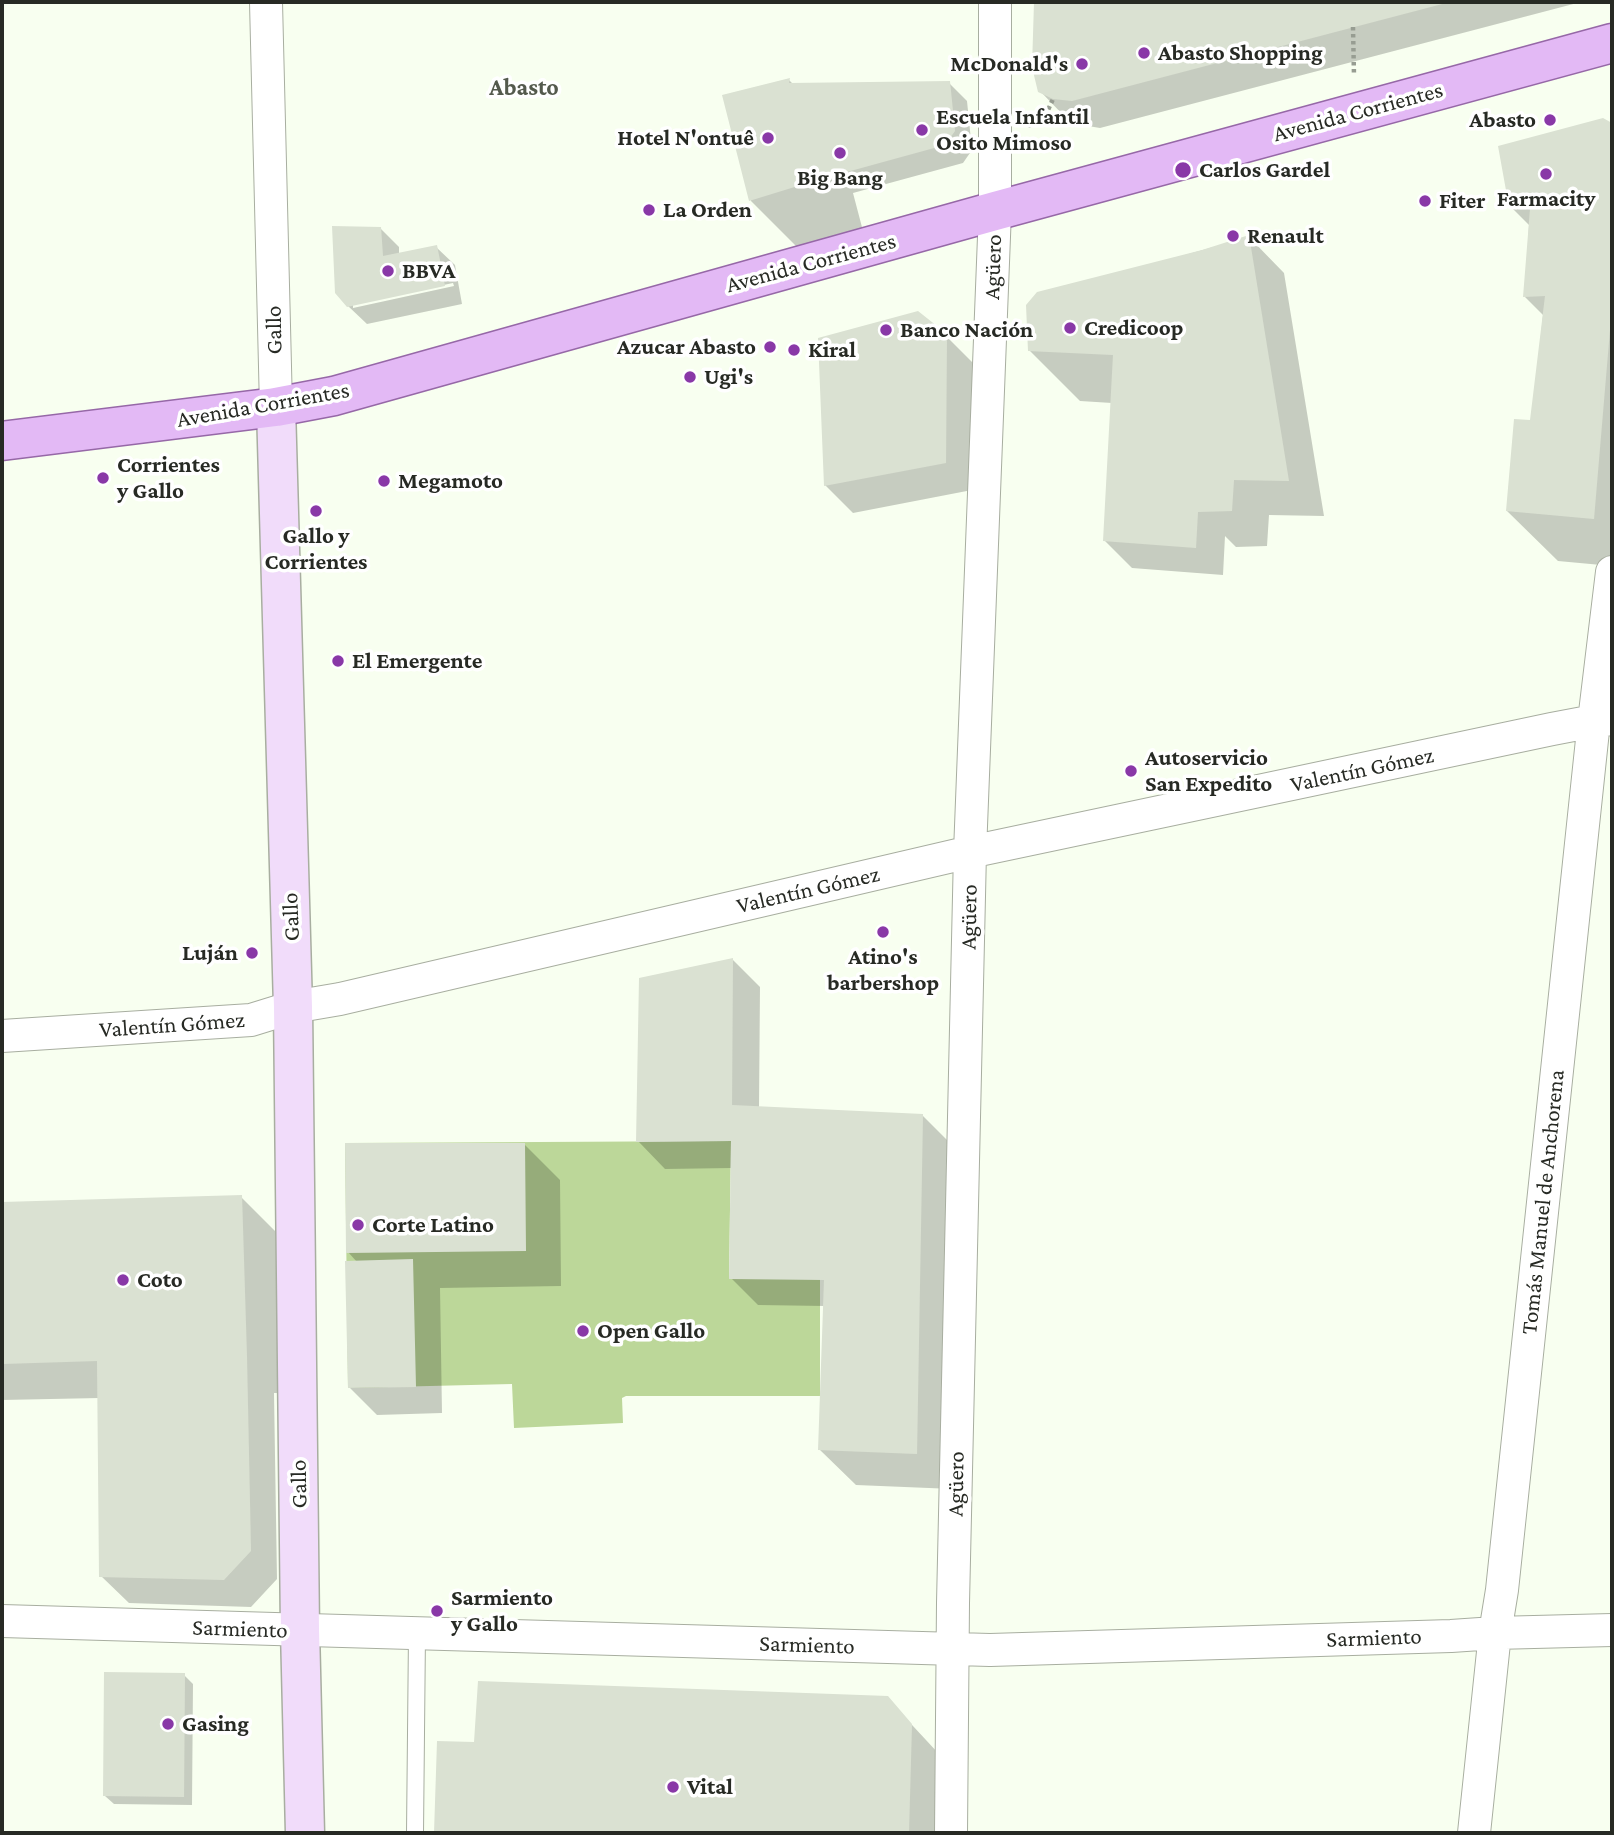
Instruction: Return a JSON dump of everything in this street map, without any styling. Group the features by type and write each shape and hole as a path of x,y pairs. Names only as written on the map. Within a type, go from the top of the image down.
{"main road":[{"name":"Avenida Corrientes","path":"2,440 276,407 334,396 995,211 1612,43"},
{"name":"Gallo","path":"276,407 293,1007 305,1833"}],"street":[{"name":"Gallo","path":"266,2 276,407"},
{"name":"Agüero","path":"951,1833 970,852 995,211 995,2"},
{"name":"Tomás Manuel de Anchorena","path":"1474,1833 1495,1633 1603,720 1612,572"},
{"name":"Valentín Gómez","path":"2,1036 251,1020 293,1007 340,999 970,852 1603,720"},
{"name":"Sarmiento","path":"2,1621 990,1650 1612,1630"}],"lane":[{"path":"415,1833 417,1633"}],"path":[{"path":"1353,27 1354,112"}],"green space":[{"name":"Open Gallo","path":"731,1141 729,1278 820,1279 820,1396 626,1396 622,1398 623,1423 514,1428 512,1384 348,1388 345,1143"}],"building":[{"name":"Abasto Shopping","path":"1034,2 1446,3 1072,101 1053,99 1038,92 1032,67"},
{"path":"790,78 789,83 950,81 955,131 945,145 749,201 722,95"},
{"path":"1603,118 1612,123 1612,306 1594,519 1506,511 1514,419 1530,420 1545,296 1523,297 1530,209 1509,207 1498,146"},
{"name":"BBVA","path":"332,226 381,227 383,256 437,245 445,286 347,307 335,293"},
{"path":"1249,235 1289,481 1234,480 1232,511 1198,512 1196,548 1103,541 1113,355 1028,351 1026,305 1037,292 1202,250"},
{"path":"918,311 947,334 946,463 824,486 818,338"},
{"path":"733,958 732,1105 923,1114 917,1454 818,1450 824,1280 729,1279 731,1141 636,1142 639,978"},
{"path":"345,1143 525,1143 526,1251 346,1253"},
{"path":"242,1195 251,1551 224,1580 99,1577 97,1361 2,1364 2,1202"},
{"path":"413,1259 416,1387 348,1388 345,1261"},
{"path":"104,1672 185,1673 184,1797 103,1796"},
{"name":"Vital","path":"478,1681 888,1696 912,1724 909,1833 434,1833 437,1741 474,1742"}],"place":[{"name":"Abasto Shopping","path":"1144,53"},
{"name":"McDonald's","path":"1082,64"},
{"name":"Abasto","path":"1550,120"},
{"name":"Escuela Infantil Osito Mimoso","path":"922,130"},
{"name":"Hotel N'ontuê","path":"768,138"},
{"name":"Big Bang","path":"840,153"},
{"name":"Carlos Gardel","path":"1183,170"},
{"name":"Farmacity","path":"1546,174"},
{"name":"Fiter","path":"1425,201"},
{"name":"La Orden","path":"649,210"},
{"name":"Renault","path":"1233,236"},
{"name":"BBVA","path":"388,271"},
{"name":"Credicoop","path":"1070,328"},
{"name":"Banco Nación","path":"886,330"},
{"name":"Azucar Abasto","path":"770,347"},
{"name":"Kiral","path":"794,350"},
{"name":"Ugi's","path":"690,377"},
{"name":"Corrientes y Gallo","path":"103,478"},
{"name":"Megamoto","path":"384,481"},
{"name":"Gallo y Corrientes","path":"316,511"},
{"name":"El Emergente","path":"338,661"},
{"name":"Autoservicio San Expedito","path":"1131,771"},
{"name":"Atino's barbershop","path":"883,932"},
{"name":"Luján","path":"252,953"},
{"name":"Corte Latino","path":"358,1225"},
{"name":"Coto","path":"123,1280"},
{"name":"Open Gallo","path":"583,1331"},
{"name":"Sarmiento y Gallo","path":"437,1611"},
{"name":"Gasing","path":"168,1724"},
{"name":"Vital","path":"673,1787"}],"district":[{"name":"Abasto","path":"524,88"}]}
